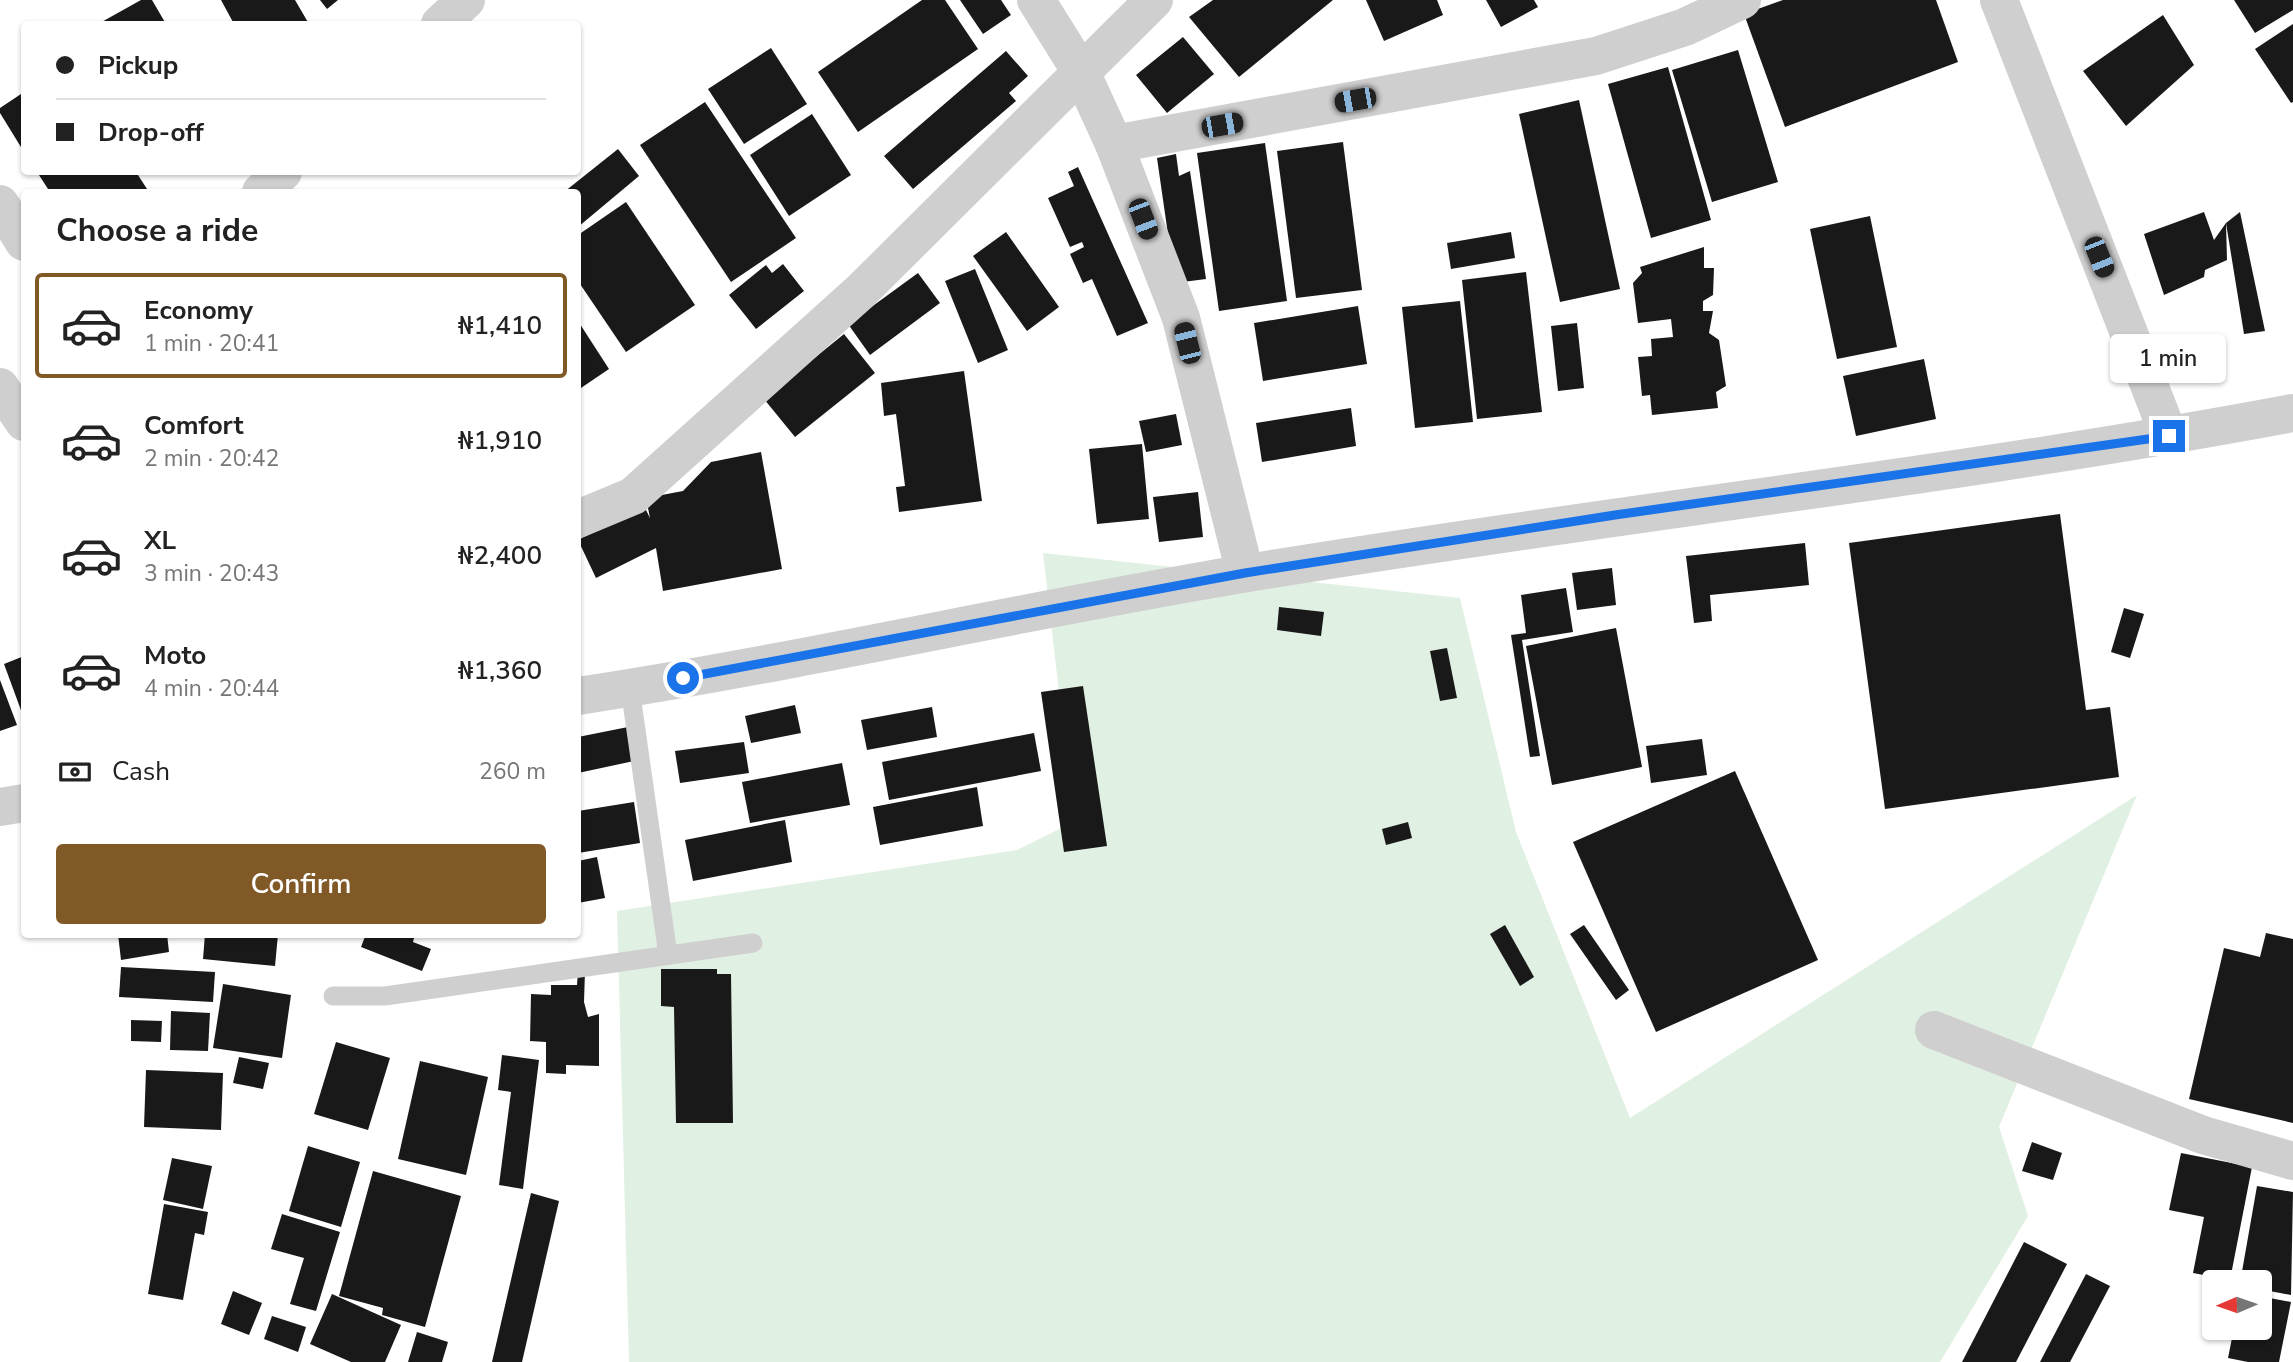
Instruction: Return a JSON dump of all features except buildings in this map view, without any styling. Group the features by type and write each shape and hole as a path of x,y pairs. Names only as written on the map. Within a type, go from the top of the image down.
{"street":[{"path":"443,21 466,0"},
{"path":"1037,0 1081,72 1114,145 1181,318 1245,573"},
{"path":"581,518 633,496 860,292 1154,0"},
{"path":"1114,145 1596,56 1685,27 1742,0"},
{"path":"1999,0 2169,436"},
{"path":"264,189 280,175"},
{"path":"0,204 21,237"},
{"path":"0,387 21,418"},
{"path":"581,696 1245,573 1615,515 2169,436 2293,413"},
{"path":"0,807 21,804"},
{"path":"1934,1030 2203,1135 2293,1161"}],"lane":[{"path":"630,688 668,955"},
{"path":"333,996 384,996 753,943"}],"green space":[{"path":"1043,553 1460,598 1516,832 1630,1118 2137,795 1999,1127 2028,1216 1940,1362 629,1362 617,911 1017,850 1074,822"}],"route":[{"path":"683,678 1245,573 1615,515 2169,436"}]}
